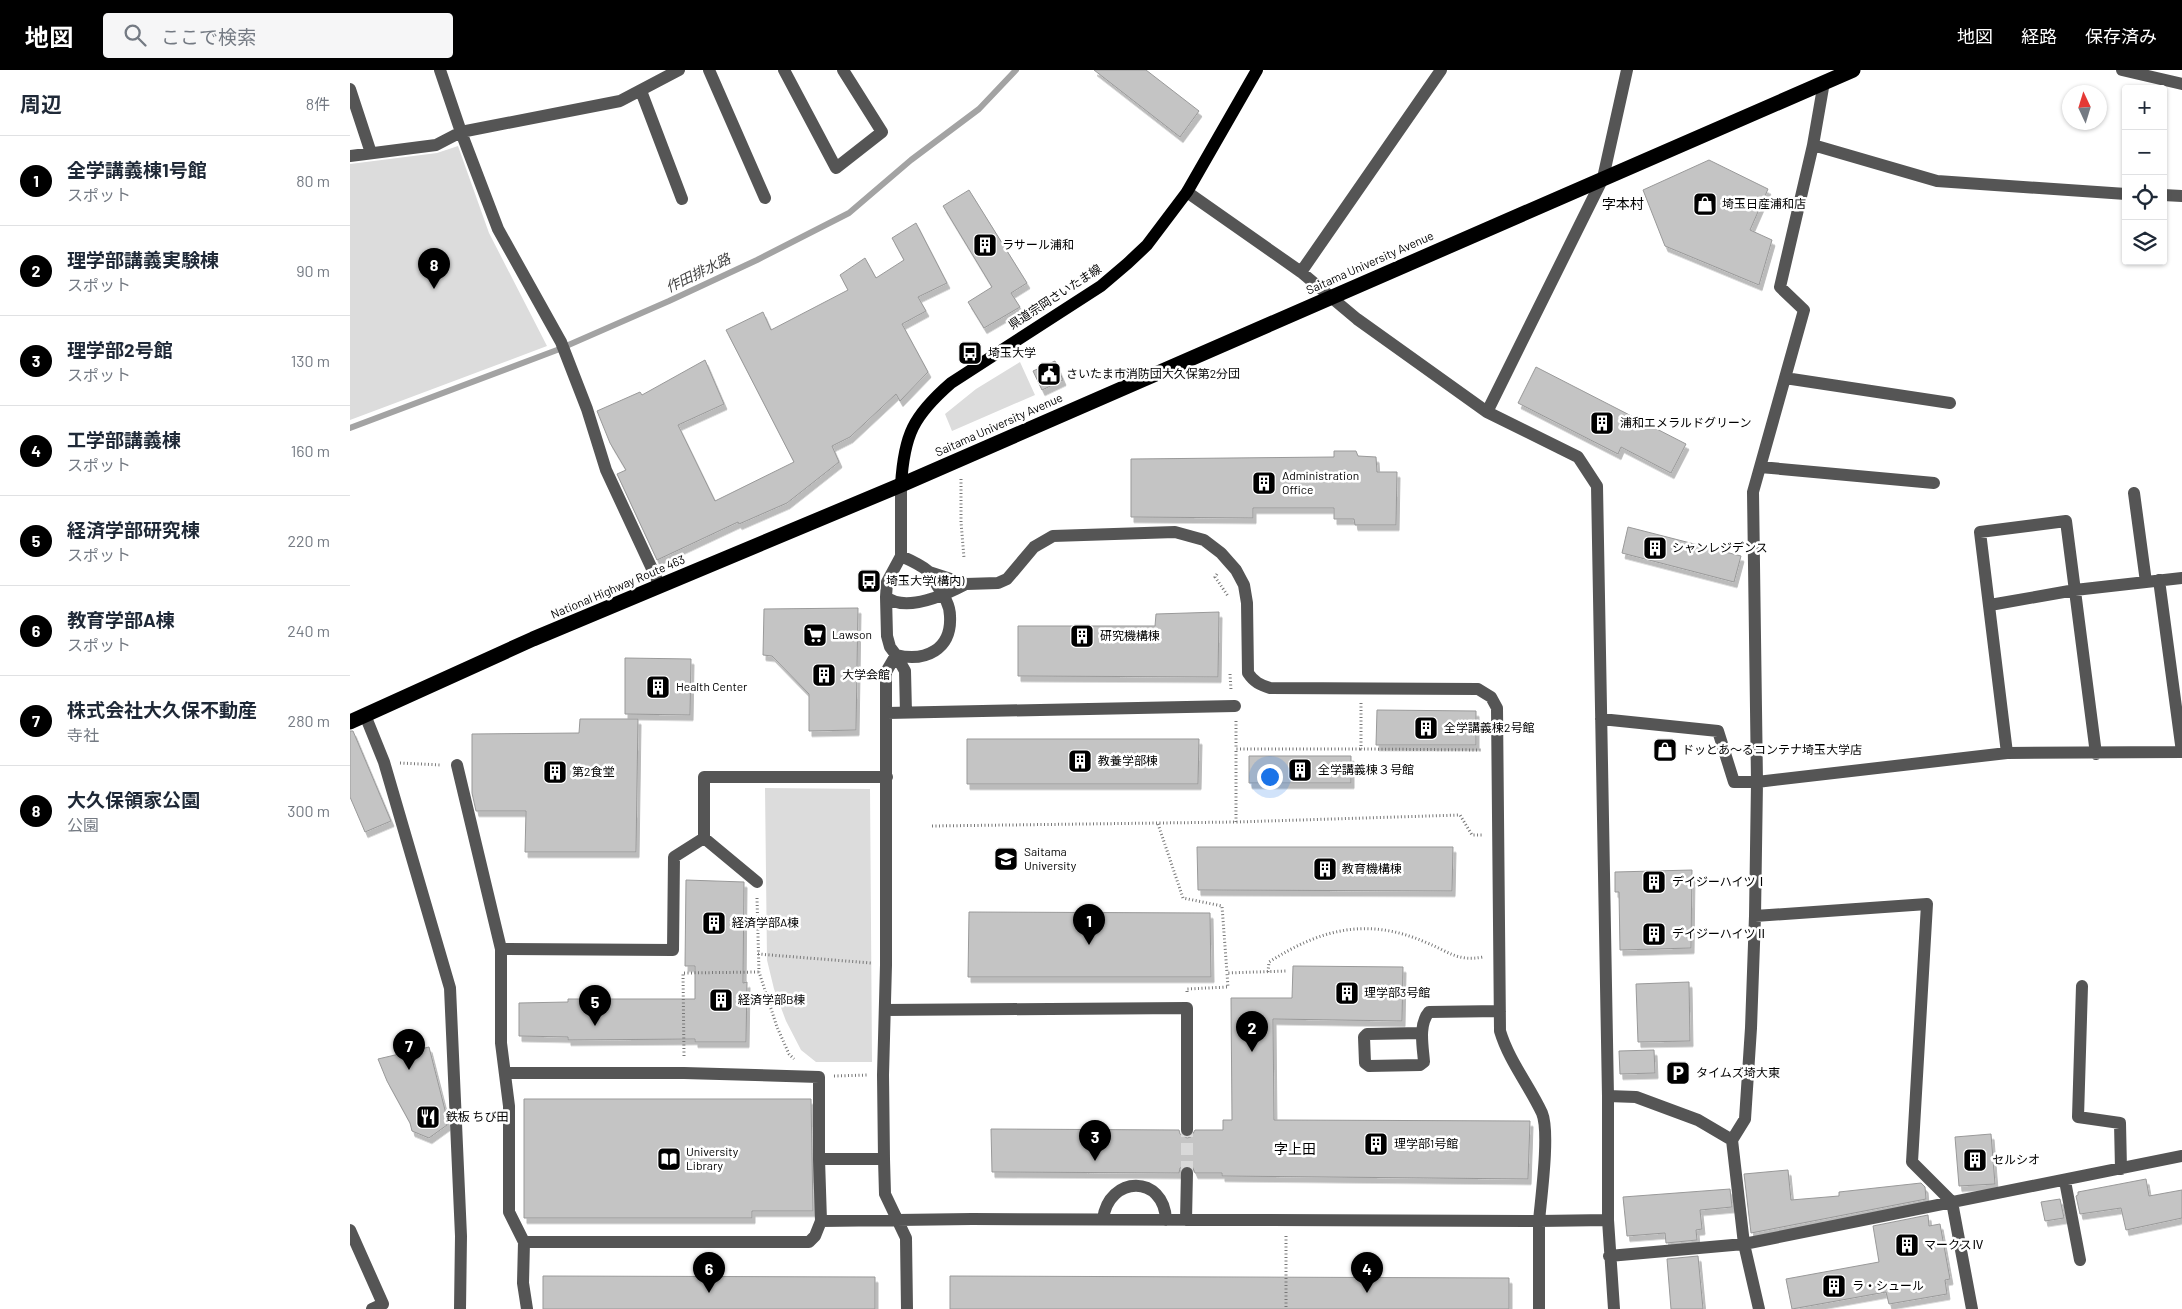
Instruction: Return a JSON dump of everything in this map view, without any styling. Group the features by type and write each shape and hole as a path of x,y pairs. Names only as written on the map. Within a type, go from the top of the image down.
{"highway":[{"name":"Saitama University Avenue","path":"901,485 1853,70"},
{"name":"National Highway Route 463","path":"350,722 533,639 901,485"}],"main road":[{"name":"県道宗岡さいたま線","path":"901,485 902,458 907,440 914,423 929,403 951,383 989,357 1101,286 1128,264 1147,245 1187,192 1257,70"}],"street":[{"path":"440,70 461,132 498,229 563,347 587,409 606,470 660,586"},
{"path":"350,156 436,145 461,132 620,101 679,70"},
{"path":"709,70 765,198"},
{"path":"784,70 836,168 882,132 843,70"},
{"path":"1301,272 1441,70"},
{"path":"1487,412 1603,178 1627,70"},
{"path":"2122,70 2182,84"},
{"path":"1759,1309 1744,1244 1732,1140 1745,1119 1751,1028 1755,916 1757,782 1753,492 1804,310 1780,287 1813,145 1824,82"},
{"path":"350,88 371,153"},
{"path":"641,91 682,199"},
{"path":"1813,145 1936,181 2122,194"},
{"path":"1187,192 1301,272 1357,319 1487,412 1578,457 1598,486 1608,1096 1608,1220 1614,1309"},
{"path":"2167,195 2182,196"},
{"path":"1785,378 1950,403"},
{"path":"1760,467 1934,483"},
{"path":"901,485 901,556 887,582 886,597 887,636 890,647 905,672 906,713"},
{"path":"1601,719 1718,731 1734,782 1757,782 2007,753 2096,754 2182,752 2152,581 2134,493"},
{"path":"2007,753 1980,532 2066,520 2096,754"},
{"path":"901,556 929,572 966,584 998,583 1007,580 1034,547 1053,536 1175,532 1204,540 1221,553 1236,570 1244,584 1247,603 1248,673 1261,686 1270,688 1478,689 1491,697 1497,708 1500,1031 1506,1049 1543,1115 1545,1132 1539,1221 1539,1309"},
{"path":"896,655 917,657 929,655 938,650 950,626 950,614 944,596 929,572"},
{"path":"1990,605 2075,590 2182,578"},
{"path":"886,597 892,602 898,603 925,601 944,596 966,584"},
{"path":"896,655 886,672 884,1159 885,1194 906,1238 907,1309"},
{"path":"887,713 1236,706"},
{"path":"365,715 384,762 450,988 461,1236 460,1309"},
{"path":"457,765 501,949 501,1043 509,1106 509,1212 524,1242 523,1283 526,1309"},
{"path":"704,838 704,777 887,777"},
{"path":"501,949 673,950 674,857 704,838"},
{"path":"704,838 757,882"},
{"path":"1755,916 1926,904 1912,1162 1952,1202 1972,1309"},
{"path":"2082,986 2078,1117 2120,1123 2121,1169"},
{"path":"886,1010 1188,1008 1187,1130"},
{"path":"1422,1033 1367,1034 1364,1037 1365,1063 1369,1066 1420,1065 1424,1062 1422,1033 1425,1016 1429,1012 1500,1011"},
{"path":"506,1073 684,1073 819,1077 821,1221 816,1236 809,1242 524,1242"},
{"path":"1608,1096 1636,1097 1698,1120 1732,1140"},
{"path":"1609,1256 1744,1244 2182,1156"},
{"path":"819,1159 884,1159"},
{"path":"1186,1220 1187,1173"},
{"path":"2065,1181 2080,1260"},
{"path":"1103,1219 1105,1208 1112,1195 1125,1187 1146,1187 1159,1195 1165,1207 1166,1220"},
{"path":"821,1221 1103,1219 1608,1220"},
{"path":"350,1230 383,1304 372,1309"}],"path":[{"path":"961,479 961,522 964,558"},
{"path":"1361,702 1362,749"},
{"path":"1236,822 1236,749 1490,750"},
{"path":"384,762 457,765"},
{"path":"932,826 1158,824 1460,815 1472,836 1491,834"},
{"path":"1158,824 1183,898 1222,906 1228,987 1187,989 1188,1008"},
{"path":"757,882 759,972 777,1027 789,1054 804,1070 819,1077 883,1075"},
{"path":"1268,972 1269,962 1286,952 1329,932 1351,928 1375,928 1394,931 1429,943 1456,958 1470,960 1484,956"},
{"path":"758,954 886,965"},
{"path":"1228,973 1286,971"},
{"path":"684,1073 683,973 759,972"},
{"path":"1286,1220 1286,1309"}],"shaded area":[{"path":"458,146 489,233 547,346 350,420 350,164 437,153"},
{"path":"1020,362 1035,395 952,431 945,414 976,389"},
{"path":"765,788 870,789 872,1062 816,1062 801,1050 786,1021 774,989 767,960"}],"building":[{"path":"1094,70 1146,70 1199,111 1180,137"},
{"path":"1709,160 1768,189 1750,230 1772,240 1759,285 1665,246 1643,190"},
{"name":"ラサール浦和","path":"969,190 1027,283 1011,293 1020,307 984,328 968,302 992,287 943,206"},
{"path":"916,223 947,283 918,297 926,311 902,324 928,372 900,401 896,394 850,437 832,446 839,462 787,503 739,524 738,522 657,560 617,474 626,470 610,443 597,411 640,392 642,395 705,360 724,404 678,425 715,501 794,462 726,330 763,312 771,330 848,290 840,275 865,258 876,278 904,260 892,238"},
{"path":"1055,361 1063,380 1042,390 1033,371"},
{"name":"浦和エメラルドグリーン","path":"1536,367 1686,444 1671,473 1621,447 1618,454 1518,403"},
{"name":"Administration Office","path":"1334,451 1356,451 1358,456 1376,457 1377,472 1397,472 1396,525 1355,525 1354,519 1334,519 1334,508 1253,508 1253,518 1131,517 1131,459 1334,457"},
{"path":"1628,527 1741,556 1734,582 1622,553"},
{"name":"大学会館","path":"858,608 856,730 809,731 809,694 772,656 763,655 764,609"},
{"name":"研究機構棟","path":"1219,612 1218,677 1018,676 1018,626 1155,626 1156,614"},
{"name":"Health Center","path":"625,658 691,659 690,715 625,714"},
{"name":"全学講義棟2号館","path":"1377,710 1476,711 1476,745 1376,745"},
{"name":"第2食堂","path":"580,719 638,719 636,852 525,852 526,811 476,811 472,793 472,734 579,733"},
{"path":"350,731 353,731 391,821 365,832 350,797"},
{"name":"教養学部棟","path":"967,739 1199,739 1198,784 967,784"},
{"name":"全学講義棟３号館","path":"1249,756 1351,756 1351,783 1249,783"},
{"name":"教育機構棟","path":"1197,847 1453,847 1452,891 1198,890"},
{"path":"1692,870 1691,948 1620,950 1619,892 1615,892 1615,872"},
{"path":"686,880 744,882 743,983 747,982 746,1042 695,1042 695,1039 568,1040 568,1037 519,1036 519,1003 568,1002 568,999 695,999 695,966 685,966"},
{"path":"969,912 1210,913 1211,977 968,977"},
{"path":"1293,966 1403,967 1402,1021 1273,1019 1274,1120 1530,1121 1528,1179 1222,1176 1222,1173 1195,1173 1192,1166 1187,1165 1180,1168 1179,1173 992,1172 991,1129 1179,1130 1180,1134 1187,1138 1191,1137 1195,1130 1223,1130 1223,1120 1232,1120 1231,998 1292,998"},
{"path":"1689,982 1690,1041 1638,1042 1636,984"},
{"path":"429,1047 447,1125 429,1138 412,1131 410,1123 387,1081 378,1059"},
{"path":"1654,1050 1655,1073 1620,1074 1619,1051"},
{"name":"University Library","path":"524,1099 811,1099 813,1211 752,1211 752,1218 524,1218"},
{"name":"セルシオ","path":"1991,1134 1995,1184 1959,1186 1955,1137"},
{"path":"1788,1170 1791,1200 1839,1196 1839,1192 1921,1183 1925,1187 1926,1199 1751,1233 1744,1174"},
{"path":"2146,1179 2149,1196 2182,1190 2182,1218 2126,1230 2121,1208 2080,1214 2076,1196 2078,1192"},
{"path":"1730,1189 1732,1207 1700,1210 1702,1229 1696,1230 1697,1240 1666,1243 1665,1233 1627,1236 1623,1197"},
{"path":"2060,1199 2064,1218 2045,1221 2041,1202"},
{"path":"1928,1215 1929,1226 1940,1224 1950,1279 1945,1280 1947,1294 1889,1304 1886,1292 1792,1309 1786,1279 1879,1262 1873,1226"},
{"path":"1698,1256 1703,1309 1671,1309 1667,1259"},
{"path":"543,1276 875,1277 875,1309 543,1309"},
{"path":"950,1276 1509,1278 1509,1309 950,1309"}],"waterway":[{"name":"作田排水路","path":"350,428 557,350 757,260 849,213 911,160 979,109 1016,70"}],"tunnel":[{"path":"1187,1130 1187,1173"}],"place":[{"name":"埼玉日産浦和店","path":"1705,204"},
{"name":"ラサール浦和","path":"985,245"},
{"name":"大久保領家公園","path":"434,289"},
{"name":"埼玉大学","path":"970,353"},
{"name":"さいたま市消防団大久保第2分団","path":"1049,374"},
{"name":"浦和エメラルドグリーン","path":"1602,423"},
{"name":"Administration Office","path":"1264,483"},
{"name":"シャンレジデンス","path":"1655,548"},
{"name":"埼玉大学(構内)","path":"869,581"},
{"name":"Lawson","path":"815,635"},
{"name":"研究機構棟","path":"1082,636"},
{"name":"大学会館","path":"824,675"},
{"name":"Health Center","path":"658,687"},
{"name":"全学講義棟2号館","path":"1426,728"},
{"name":"ドッとあ～るコンテナ埼玉大学店","path":"1665,750"},
{"name":"教養学部棟","path":"1080,761"},
{"name":"全学講義棟３号館","path":"1300,770"},
{"name":"第2食堂","path":"555,772"},
{"name":"Saitama University","path":"1006,859"},
{"name":"教育機構棟","path":"1325,869"},
{"name":"デイジーハイツⅠ","path":"1654,882"},
{"name":"経済学部A棟","path":"714,923"},
{"name":"デイジーハイツⅡ","path":"1654,934"},
{"name":"全学講義棟1号館","path":"1089,945"},
{"name":"理学部3号館","path":"1347,993"},
{"name":"経済学部B棟","path":"721,1000"},
{"name":"経済学部研究棟","path":"595,1026"},
{"name":"理学部講義実験棟","path":"1252,1052"},
{"name":"株式会社大久保不動産","path":"409,1070"},
{"name":"タイムズ埼大東","path":"1678,1073"},
{"name":"鉄板 ちび田","path":"428,1117"},
{"name":"理学部1号館","path":"1376,1144"},
{"name":"University Library","path":"669,1159"},
{"name":"セルシオ","path":"1975,1160"},
{"name":"理学部2号館","path":"1095,1161"},
{"name":"マークスⅣ","path":"1907,1245"},
{"name":"ラ・シュール","path":"1834,1286"},
{"name":"教育学部A棟","path":"709,1293"},
{"name":"工学部講義棟","path":"1367,1293"}],"district":[{"name":"字本村","path":"1623,204"},
{"name":"字上田","path":"1295,1149"}]}
